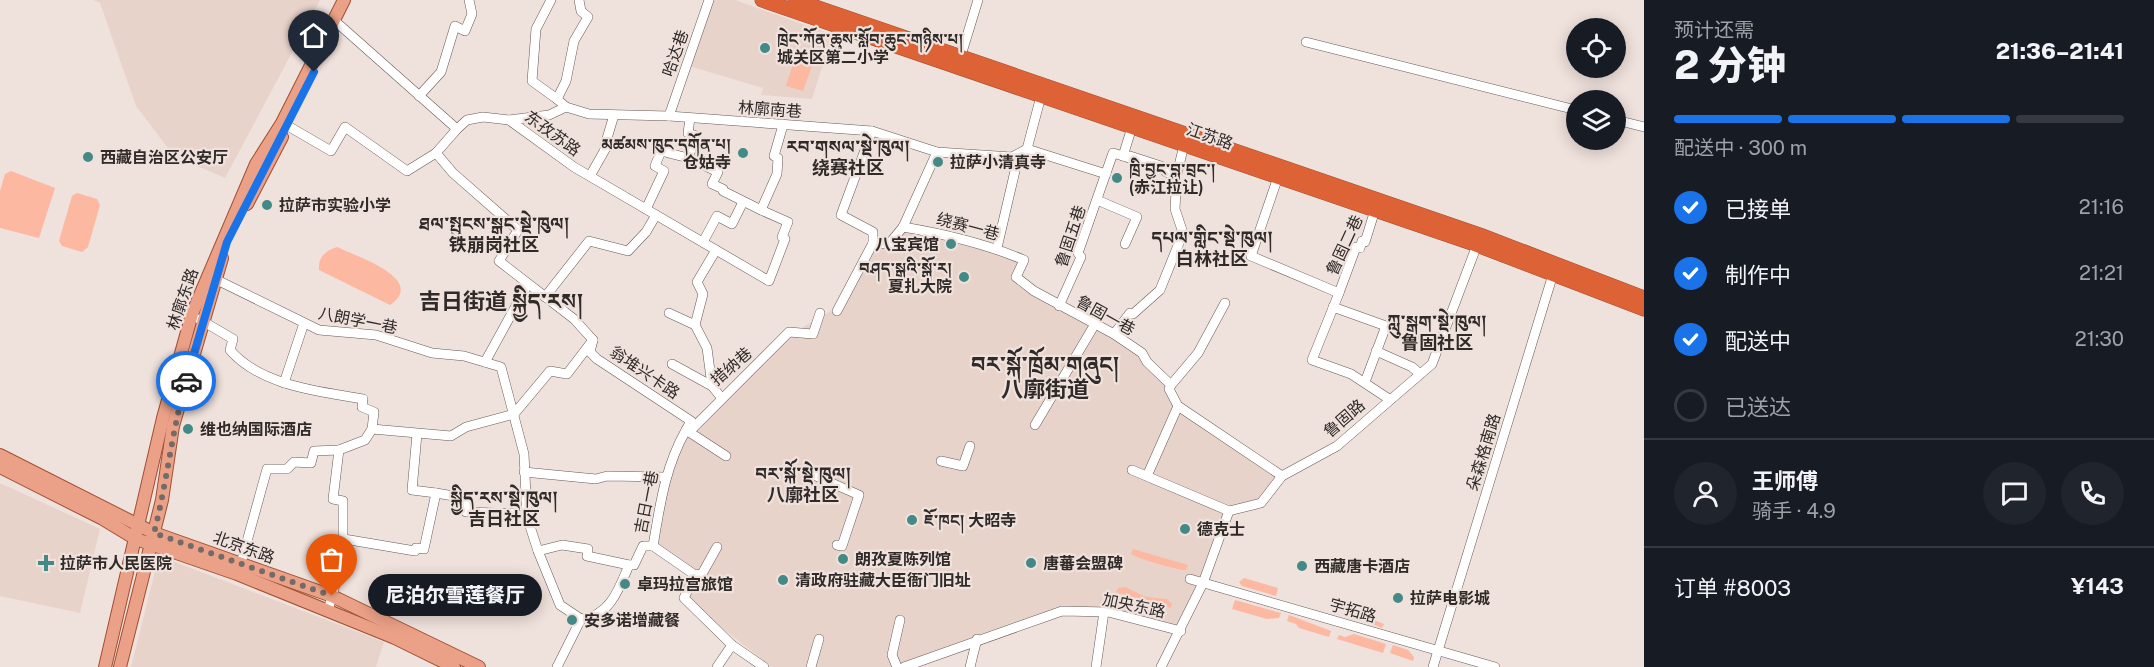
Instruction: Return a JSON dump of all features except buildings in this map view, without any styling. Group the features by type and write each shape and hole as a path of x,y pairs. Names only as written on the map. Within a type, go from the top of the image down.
{"highway":[{"name":"江苏路","path":"762,0 959,62 1644,298"},
{"name":"江苏路","path":"795,0 959,62 1041,96 1477,245 1555,268 1644,309"}],"main road":[{"name":"林廓东路","path":"211,277 338,23 344,0"},
{"name":"林廓东路","path":"105,667 140,525 163,418 211,277 256,164 352,0"},
{"name":"林廓东路","path":"120,667 162,500 173,426 197,318"},
{"name":"北京东路","path":"0,455 140,525 153,538 395,638 454,667"},
{"name":"北京东路","path":"0,467 103,519 136,539 153,538 241,563 332,596 479,667"}],"street":[{"path":"419,96 441,72 455,26 465,31 472,14 469,0"},
{"path":"509,120 549,115 566,107 532,81 536,29 550,0"},
{"path":"557,99 566,81 574,41 588,17 581,11 579,0"},
{"name":"哈达巷","path":"669,116 709,0"},
{"path":"959,62 978,0"},
{"path":"288,126 331,151 345,127 407,171 436,153 457,129 338,23"},
{"path":"1306,42 1566,107"},
{"path":"997,248 1003,233 1018,158 1027,149 1041,96"},
{"name":"林廓南巷","path":"566,107 589,114 669,116 782,127 872,131 937,152 1012,157 1027,149"},
{"path":"590,176 607,146 605,145 614,115"},
{"name":"东孜苏路","path":"457,129 467,120 483,117 509,120 590,176 769,281 785,239 782,237 788,222 762,210"},
{"path":"688,158 696,136 688,133 690,118"},
{"path":"1626,122 1644,127"},
{"path":"776,146 782,127"},
{"path":"646,209 664,171 655,166 661,151 688,158 718,172 712,184 762,210 777,174 778,158 774,156 782,127"},
{"path":"1132,127 1122,156 1129,158 1130,156 1167,168 1166,172 1177,176"},
{"path":"837,311 873,243 873,232 841,215 872,131"},
{"path":"1114,334 1130,313 1133,314 1149,297 1160,290 1183,233 1175,209 1177,176 1184,145"},
{"path":"1027,149 1106,174"},
{"path":"873,243 889,244 903,227 937,152"},
{"name":"翁堆兴卡路","path":"436,153 453,173 518,230 499,261 574,319 593,340 590,352 597,359 726,456"},
{"name":"鲁固五巷","path":"1059,306 1081,257 1078,253 1113,153 1122,156"},
{"name":"鲁固二巷","path":"1278,177 1251,256 1339,293"},
{"path":"1097,200 1137,217 1125,244"},
{"path":"703,242 717,216 732,224 743,202"},
{"name":"鲁固二巷","path":"1375,210 1365,242 1362,241 1360,248 1356,247 1335,308 1312,360 1365,382 1389,399"},
{"path":"545,297 589,241 628,251 646,232 656,215"},
{"name":"绕赛一巷","path":"903,227 953,235 997,248 1024,260 1016,277"},
{"name":"鲁固路","path":"1229,511 1261,503 1282,476 1337,446 1432,364 1477,245"},
{"path":"695,325 703,294 697,282 716,250"},
{"name":"朵森格南路","path":"1433,667 1555,268"},
{"name":"八朗学一巷","path":"211,277 318,330 376,335 432,353 485,362"},
{"name":"鲁固一巷","path":"1016,277 1059,306 1114,334 1142,353 1147,362 1171,385 1169,388 1178,406"},
{"path":"528,284 485,362 501,367 524,453 527,514 538,551 560,604 581,619 593,618 616,598 629,565"},
{"path":"1171,385 1198,353 1225,303"},
{"path":"1335,308 1386,326 1365,382"},
{"path":"669,313 695,325 707,348 712,386"},
{"path":"689,427 789,332 813,334 820,313"},
{"path":"197,318 233,339 230,350 236,358 284,383 363,399 362,406 374,412 372,429 365,440 339,450 314,451 311,463 294,462 287,469 267,469 241,563"},
{"path":"284,383 304,323"},
{"path":"1035,425 1095,324"},
{"name":"措纳巷","path":"689,427 720,396 790,334"},
{"path":"372,429 417,435 451,436 466,427 514,414 550,371 567,374 593,340"},
{"path":"1376,351 1412,367 1420,374"},
{"path":"672,364 712,386 720,396"},
{"path":"1147,476 1178,406 1282,476"},
{"name":"吉日一巷","path":"689,427 665,477 653,546 695,575"},
{"path":"417,435 412,490 465,498 466,512 527,514"},
{"path":"941,460 963,466 970,446"},
{"path":"328,610 344,539 344,501 333,499 339,450"},
{"path":"1132,470 1229,511 1203,583 1164,666"},
{"path":"524,472 596,479 607,476 665,477"},
{"path":"809,473 860,495 842,546 837,545"},
{"path":"344,539 415,551 416,548 424,549 436,494"},
{"path":"538,551 562,544 588,549 587,556 634,565 643,546 653,546"},
{"path":"717,547 702,574 695,575 684,598 732,645 764,667"},
{"name":"宇拓路","path":"1190,579 1495,667"},
{"name":"加央东路","path":"904,667 976,639 1062,611 1104,612 1181,631"},
{"path":"1096,667 1104,612"},
{"path":"557,667 581,619"},
{"path":"897,667 892,655 900,620"},
{"path":"811,667 819,639"},
{"path":"970,667 976,639"},
{"path":"717,667 732,645"}],"shaded area":[{"path":"93,0 320,0 225,178 174,156 136,106 100,3"},
{"name":"ཁྲེང་ཀོན་ཆུས་སློབ་ཆུང་གཉིས་པ། 城关区第二小学","path":"712,0 735,0 839,37 829,62 824,61 812,99 761,95 763,88 689,66"},
{"path":"796,55 814,60 803,91 786,86"},
{"path":"11,171 55,188 39,238 0,228 0,191 5,174"},
{"path":"77,193 97,199 100,205 88,247 82,252 62,246 59,241 72,196"},
{"path":"903,227 1024,260 1016,277 1123,340 1171,385 1179,406 1282,476 1255,504 1229,511 1181,631 1108,612 1070,611 899,667 772,667 684,598 695,575 653,546 665,477 691,421 788,336 839,306 873,243 889,244"},
{"path":"337,247 372,262 395,278 400,286 399,295 390,305 319,270 323,255"},
{"name":"拉萨市人民医院","path":"0,483 100,529 80,613 0,596"},
{"path":"1133,549 1188,565 1186,570 1158,564 1131,554"},
{"path":"159,556 384,642 376,667 131,667"},
{"path":"1244,578 1278,588 1276,596 1242,586 1239,582"},
{"path":"1125,587 1146,597 1167,599 1172,604 1171,608 1116,592 1118,588"},
{"path":"1235,600 1281,613 1279,618 1267,619 1232,609"},
{"path":"1349,610 1384,624 1382,628 1348,614"},
{"path":"1289,615 1331,631 1329,637 1299,628 1296,624 1287,621"},
{"path":"1354,634 1386,644 1383,653 1337,639 1339,635 1345,637"},
{"path":"1393,645 1408,650 1414,657 1413,661 1390,653"}],"way so far":[{"path":"186,381 173,426 162,500 154,533 332,596"}],"place":[{"name":"ཁྲེང་ཀོན་ཆུས་སློབ་ཆུང་གཉིས་པ། 城关区第二小学","path":"765,48"},
{"name":"མཚམས་ཁུང་དགོན་པ། 仓姑寺","path":"743,153"},
{"name":"西藏自治区公安厅","path":"88,157"},
{"name":"拉萨小清真寺","path":"938,162"},
{"name":"ཁྲི་བྱང་བླ་བྲང་། (赤江拉让)","path":"1117,178"},
{"name":"拉萨市实验小学","path":"267,205"},
{"name":"八宝宾馆","path":"951,244"},
{"name":"བཤད་སྒྲའི་སྒོ་ར། 夏扎大院","path":"964,277"},
{"name":"维也纳国际酒店","path":"188,429"},
{"name":"ཇོ་ཁང། 大昭寺","path":"912,520"},
{"name":"德克士","path":"1185,529"},
{"name":"朗孜夏陈列馆","path":"843,559"},
{"name":"拉萨市人民医院","path":"46,563"},
{"name":"唐蕃会盟碑","path":"1031,563"},
{"name":"西藏唐卡酒店","path":"1302,566"},
{"name":"清政府驻藏大臣衙门旧址","path":"783,580"},
{"name":"卓玛拉宫旅馆","path":"625,584"},
{"name":"尼泊尔雪莲餐厅","path":"332,596"},
{"name":"拉萨电影城","path":"1398,598"},
{"name":"安多诺增藏餐","path":"572,620"}],"district":[{"name":"རབ་གསལ་སྡེ་ཁུལ། 绕赛社区","path":"848,157"},
{"name":"ཐལ་སྤུངས་སྒང་སྡེ་ཁུལ། 铁崩岗社区","path":"494,234"},
{"name":"དཔལ་གླིང་སྡེ་ཁུལ། 白林社区","path":"1212,248"},
{"name":"吉日街道 སྐྱིད་རས།","path":"501,301"},
{"name":"ཀླུ་སྒུག་སྡེ་ཁུལ། 鲁固社区","path":"1437,332"},
{"name":"བར་སྐོ་ཁྲོམ་གཞུང། 八廓街道","path":"1045,376"},
{"name":"བར་སྐོ་སྡེ་ཁུལ། 八廓社区","path":"803,484"},
{"name":"སྐྱིད་རས་སྡེ་ཁུལ། 吉日社区","path":"504,508"}],"route":[{"path":"186,381 227,242 314,72"}]}
